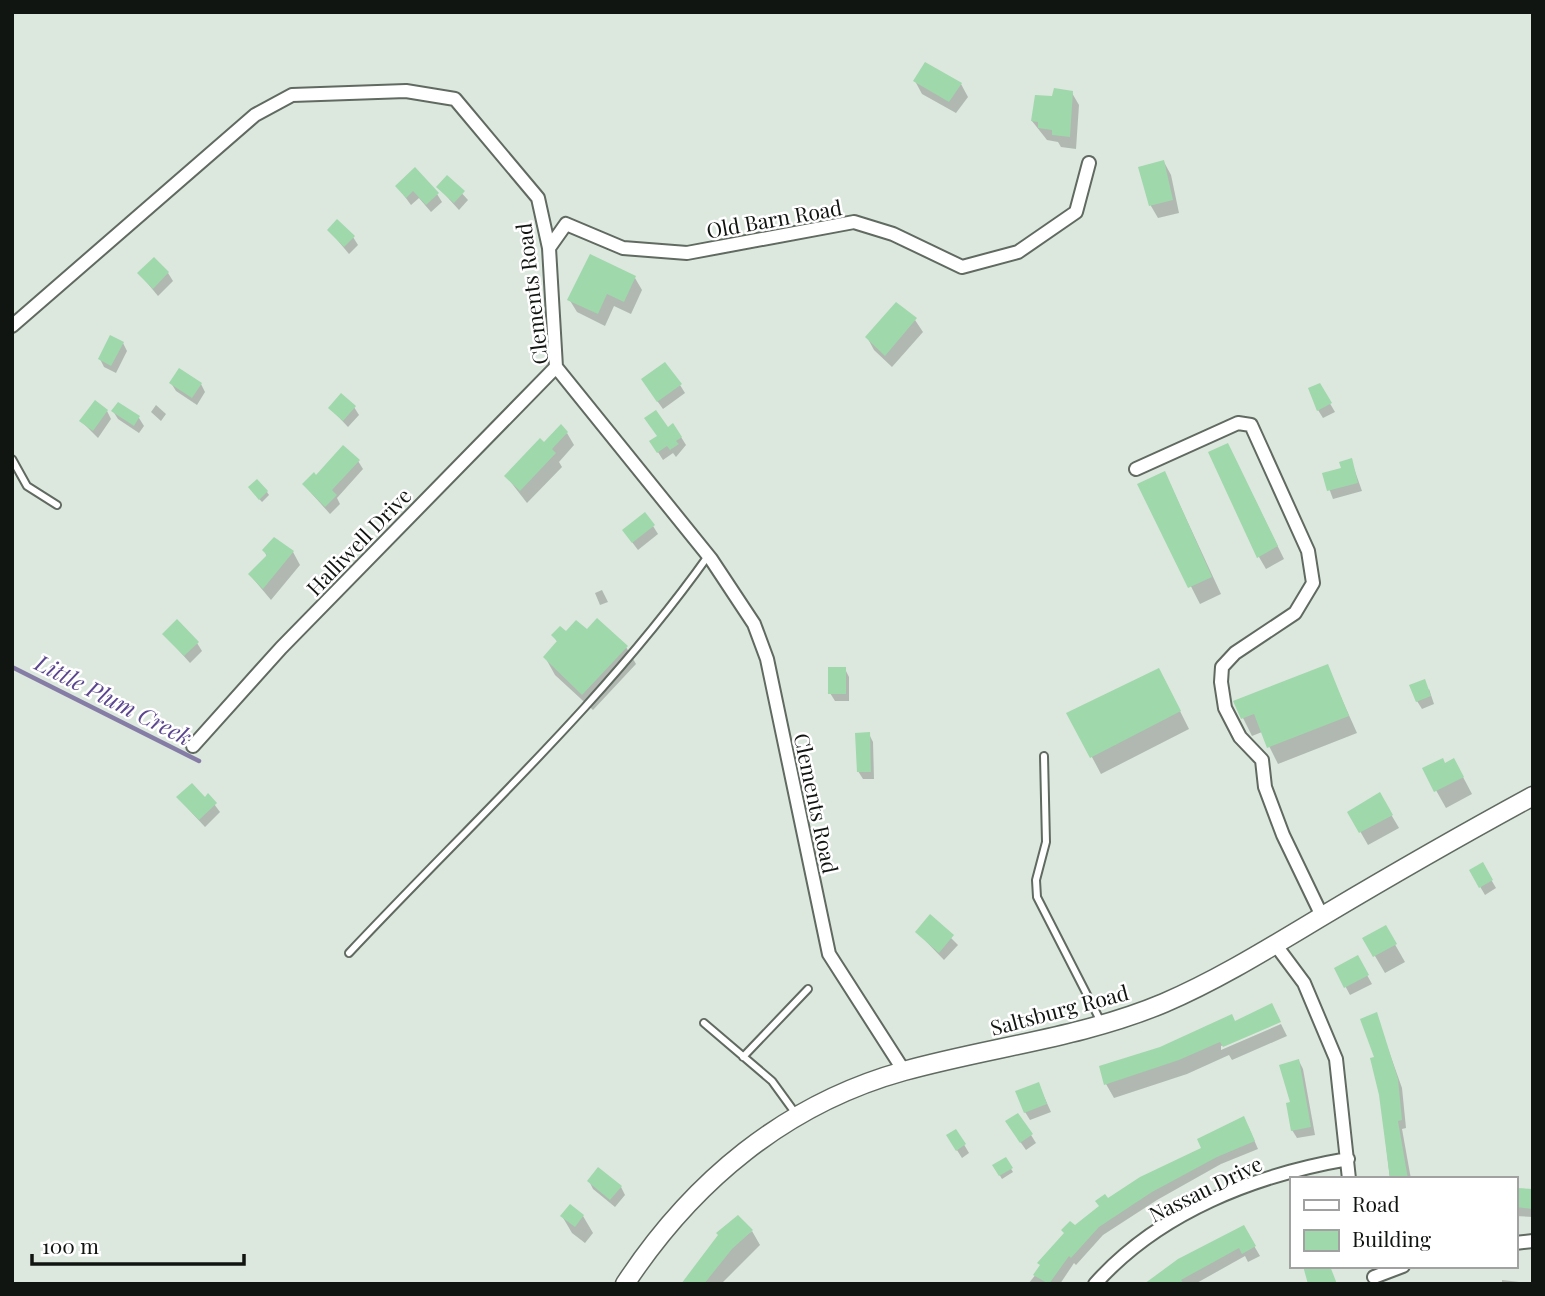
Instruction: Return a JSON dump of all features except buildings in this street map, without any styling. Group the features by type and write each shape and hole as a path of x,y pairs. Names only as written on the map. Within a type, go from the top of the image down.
{"main road":[{"name":"Saltsburg Road","path":"625,1284 678,1211 758,1139 797,1115 860,1085 904,1071 1102,1024 1164,1003 1275,944 1533,796"}],"street":[{"name":"Clements Road","path":"12,326 255,115 292,95 406,91 455,100 538,198 549,248 556,367 708,556 754,624 767,659 829,954 904,1071"},
{"name":"Old Barn Road","path":"549,248 566,224 623,248 687,253 854,222 894,234 962,267 1018,252 1076,212 1089,163"},
{"name":"Halliwell Drive","path":"193,746 281,648 556,367"},
{"path":"1136,469 1238,423 1251,425 1308,551 1313,583 1295,613 1235,653 1222,667 1221,682 1225,708 1235,727 1262,760 1265,787 1283,835 1322,916"},
{"path":"1275,944 1304,983 1336,1059 1349,1177"},
{"name":"Nassau Drive","path":"1095,1284 1114,1262 1151,1234 1199,1208 1254,1181 1306,1166 1348,1159"},
{"path":"1373,1276 1397,1268"}],"lane":[{"path":"12,459 27,486 57,505"},
{"path":"349,953 605,684 673,606 708,556"},
{"path":"1044,755 1046,842 1037,880 1037,897 1102,1024"},
{"path":"743,1057 808,989"},
{"path":"704,1023 772,1080 797,1115"}],"waterway":[{"name":"Little Plum Creek","path":"12,667 199,761"}]}
